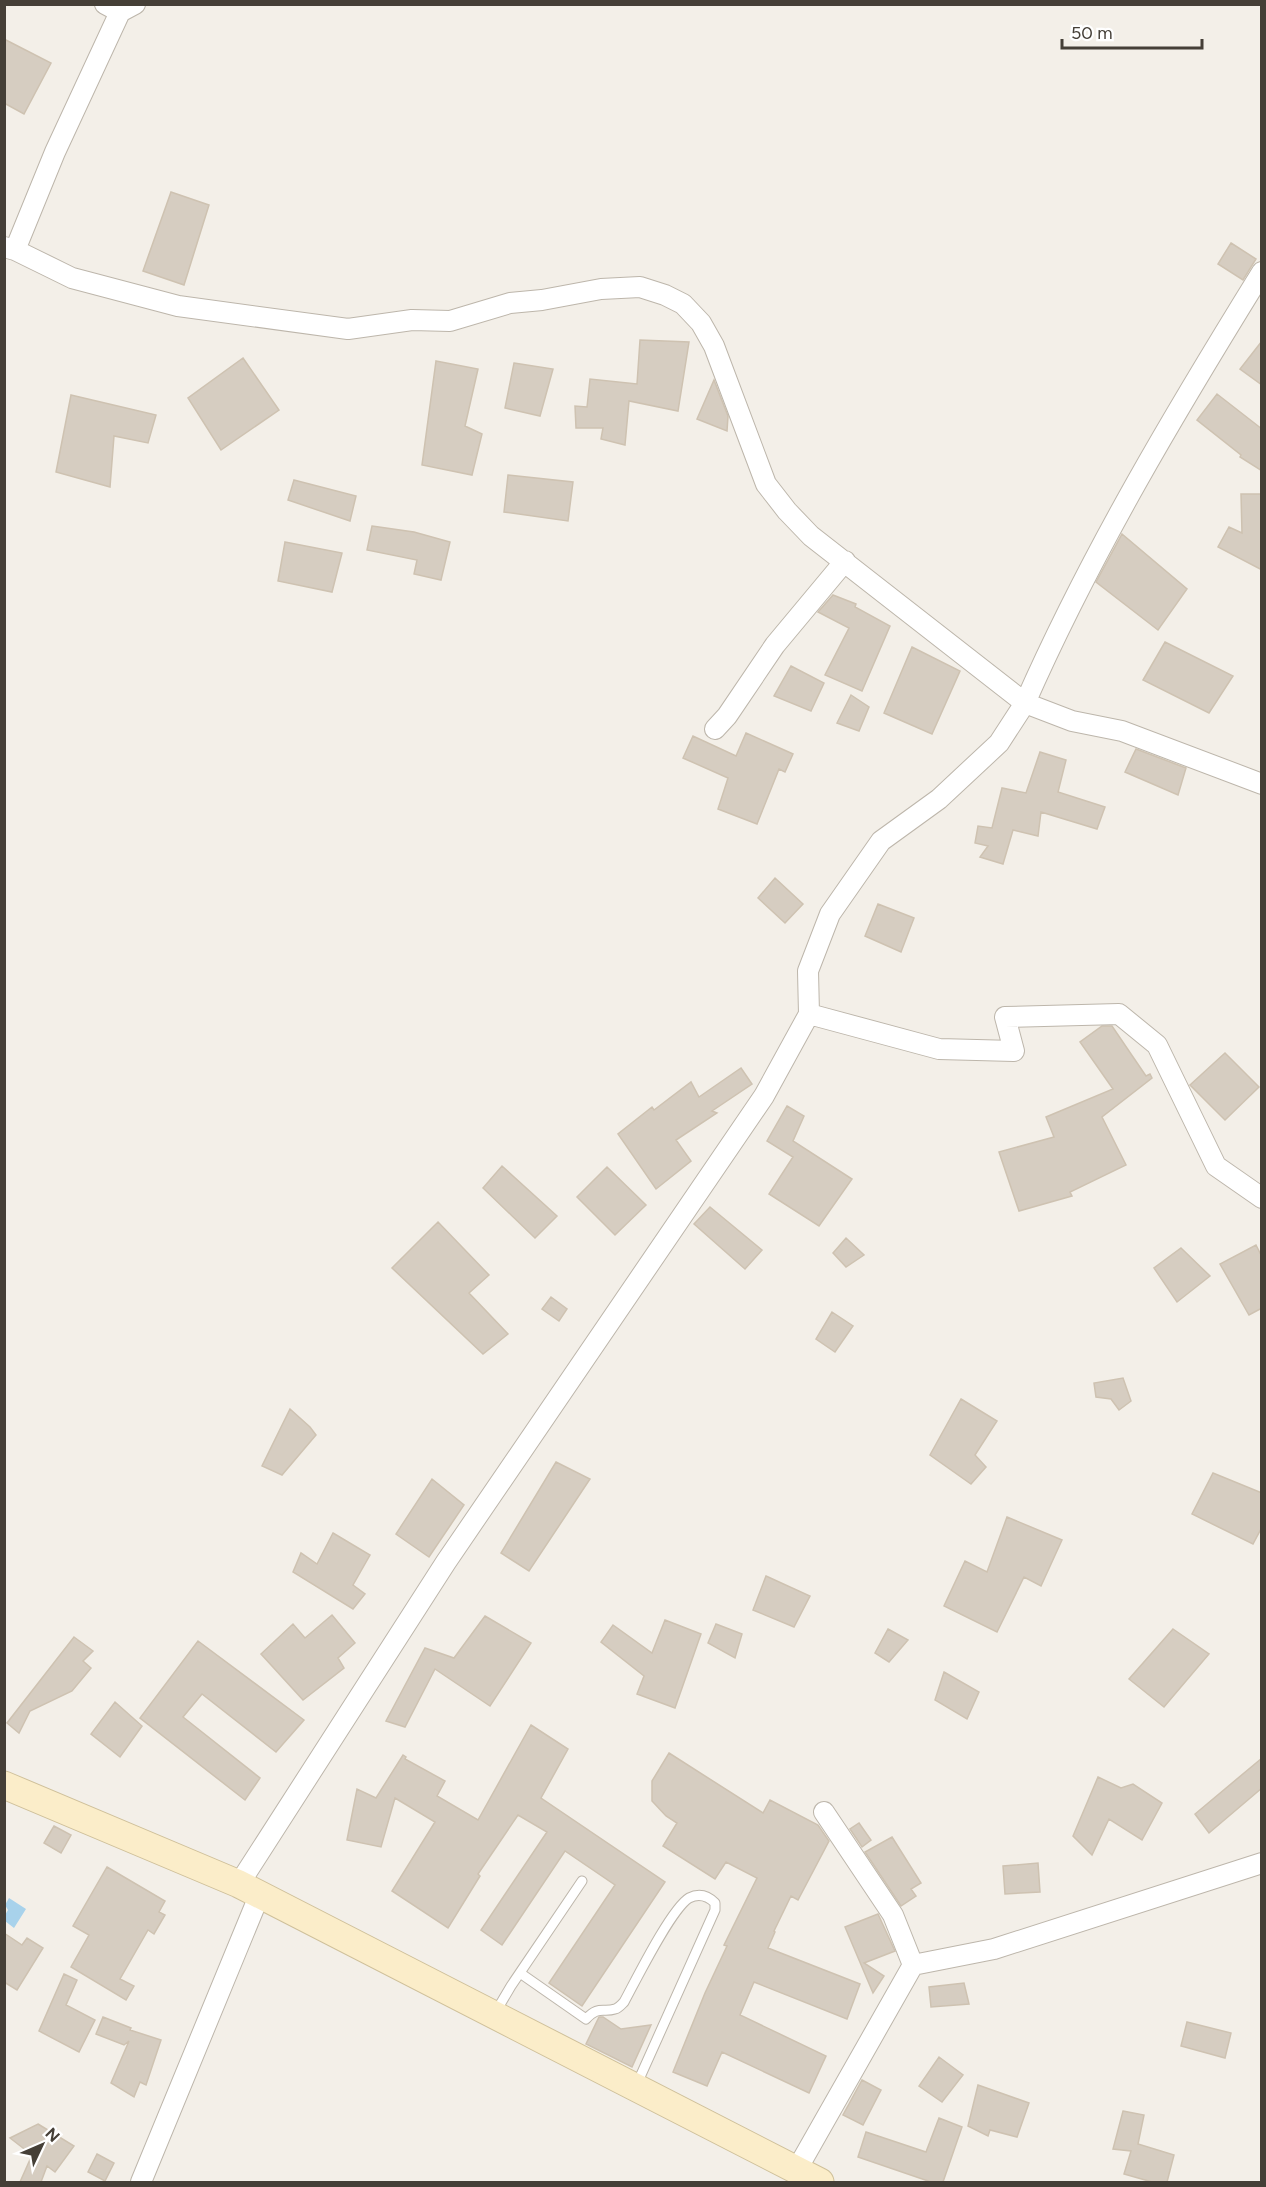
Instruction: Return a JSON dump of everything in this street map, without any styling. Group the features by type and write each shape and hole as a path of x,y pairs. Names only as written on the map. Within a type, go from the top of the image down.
{"main road":[{"path":"4,1785 249,1890 808,2177"}],"street":[{"path":"120,7 10,249 72,278 178,306 348,329 412,320 450,321 510,303 542,300 601,289 640,288 665,295 683,304 701,323 714,346 766,484 811,536 1025,703 1072,721 1122,731 1262,784"},
{"path":"141,2182 249,1890 446,1562 764,1096 809,1014 808,971 830,914 881,841 939,799 999,742 1025,703 1058,629 1187,393 1262,272"},
{"path":"715,729 727,716 775,645 845,561"},
{"path":"809,1014 939,1049 1014,1051 1005,1017 1119,1014 1156,1045 1216,1166 1262,1198"},
{"path":"808,2177 913,1965 893,1915 824,1812"},
{"path":"913,1965 994,1949 1262,1863"}],"lane":[{"path":"494,2015 582,1881"},
{"path":"520,1973 586,2019 602,2009 615,2009 624,2002 676,1910 690,1898 701,1895 709,1897 715,1903 714,1910 635,2088"}],"water":[{"path":"9,1898 26,1909 14,1928 5,1921 8,1910 5,1905"}],"building":[{"path":"4,39 51,63 24,114 4,103"},
{"path":"171,192 209,205 184,285 143,271"},
{"path":"1231,243 1256,259 1243,280 1218,264"},
{"path":"640,340 689,342 678,411 629,401 625,445 601,439 603,428 576,428 575,406 587,407 590,379 637,384"},
{"path":"1262,341 1262,385 1240,369"},
{"path":"243,358 279,410 221,450 188,398"},
{"path":"436,361 478,369 465,426 482,434 472,475 422,465"},
{"path":"514,363 553,369 540,416 505,408"},
{"path":"714,380 728,416 727,431 697,419"},
{"path":"1217,394 1262,429 1262,471 1240,457 1241,455 1197,420"},
{"path":"71,395 156,415 148,443 114,436 110,487 56,472"},
{"path":"508,475 573,482 568,521 504,512"},
{"path":"294,480 356,496 350,521 288,500"},
{"path":"1241,494 1262,494 1262,570 1218,547 1229,527 1242,533"},
{"path":"372,526 414,532 450,542 441,580 414,574 417,560 367,550"},
{"path":"1122,534 1187,589 1158,630 1096,582"},
{"path":"285,542 342,553 332,592 278,581"},
{"path":"833,595 856,604 855,607 890,626 862,691 825,675 849,628 818,612"},
{"path":"1165,642 1233,676 1209,713 1143,680"},
{"path":"912,647 960,671 932,734 884,713"},
{"path":"791,666 824,683 811,711 774,696"},
{"path":"851,695 869,707 859,731 837,723"},
{"path":"746,733 793,754 785,772 779,769 757,824 718,809 728,778 683,758 693,736 736,756"},
{"path":"1136,749 1186,768 1178,795 1125,772"},
{"path":"1040,752 1066,760 1058,792 1105,807 1097,829 1041,812 1038,836 1013,830 1003,864 980,857 988,846 975,843 978,826 992,828 1002,788 1026,793"},
{"path":"775,878 803,904 785,923 758,898"},
{"path":"878,904 914,918 901,952 865,936"},
{"path":"1102,1026 1112,1026 1146,1076 1150,1074 1152,1078 1102,1117 1126,1165 1070,1192 1072,1196 1019,1211 999,1152 1054,1137 1046,1117 1113,1089 1080,1042"},
{"path":"1225,1053 1259,1087 1225,1120 1190,1085"},
{"path":"741,1068 752,1084 712,1111 717,1113 676,1140 691,1161 656,1189 618,1134 652,1107 654,1110 691,1082 699,1097"},
{"path":"787,1106 804,1116 793,1141 852,1179 819,1226 769,1194 793,1157 767,1141"},
{"path":"502,1166 557,1216 535,1238 483,1188"},
{"path":"607,1167 646,1205 615,1235 577,1197"},
{"path":"710,1207 762,1250 745,1269 694,1224"},
{"path":"438,1222 489,1275 469,1293 508,1334 483,1354 392,1268"},
{"path":"846,1238 864,1255 846,1267 833,1253"},
{"path":"1256,1245 1262,1257 1262,1308 1249,1315 1220,1264"},
{"path":"1181,1248 1210,1276 1177,1302 1154,1268"},
{"path":"551,1297 567,1309 559,1321 542,1309"},
{"path":"832,1312 853,1326 835,1352 816,1339"},
{"path":"1123,1378 1131,1401 1119,1410 1111,1399 1096,1397 1094,1383"},
{"path":"961,1399 997,1421 975,1455 986,1467 971,1484 930,1455"},
{"path":"290,1409 316,1435 282,1475 262,1466"},
{"path":"556,1462 590,1479 529,1571 501,1553"},
{"path":"1213,1473 1262,1493 1262,1527 1253,1544 1192,1514"},
{"path":"432,1479 464,1505 429,1557 396,1534"},
{"path":"1007,1517 1062,1540 1041,1586 1024,1577 997,1632 944,1606 965,1561 987,1572"},
{"path":"333,1533 370,1555 353,1585 365,1594 353,1609 293,1572 301,1553 317,1564"},
{"path":"766,1576 810,1596 794,1627 753,1610"},
{"path":"332,1615 355,1643 338,1658 344,1668 303,1700 261,1654 293,1624 305,1638"},
{"path":"485,1616 531,1643 490,1706 435,1669 405,1727 386,1721 425,1648 454,1658"},
{"path":"665,1620 701,1634 675,1708 637,1694 644,1676 601,1642 613,1625 652,1653"},
{"path":"716,1624 742,1634 735,1658 708,1643"},
{"path":"888,1629 908,1640 889,1662 875,1653"},
{"path":"1173,1629 1209,1654 1164,1707 1129,1679"},
{"path":"74,1637 93,1651 83,1661 91,1668 72,1691 30,1711 19,1733 7,1723"},
{"path":"198,1641 304,1720 276,1752 202,1694 183,1717 260,1778 245,1800 140,1718"},
{"path":"944,1672 979,1692 967,1719 935,1700"},
{"path":"115,1702 142,1726 120,1757 91,1734"},
{"path":"531,1725 568,1749 541,1798 665,1882 582,2006 549,1983 615,1885 565,1851 502,1945 481,1930 547,1832 518,1815 478,1874 480,1876 448,1928 392,1891 435,1822 395,1798 381,1847 347,1840 357,1789 376,1798 403,1755 405,1759 445,1781 437,1796 478,1820"},
{"path":"669,1753 763,1813 770,1800 818,1825 829,1841 798,1900 791,1896 768,1948 860,1984 847,2019 754,1982 740,2015 826,2056 809,2093 722,2052 707,2086 673,2072 727,1946 724,1945 757,1878 726,1862 715,1879 663,1846 677,1823 666,1816 652,1801 652,1781"},
{"path":"1262,1758 1262,1788 1209,1833 1195,1814"},
{"path":"1098,1777 1121,1788 1133,1784 1162,1803 1142,1840 1109,1819 1092,1855 1073,1836"},
{"path":"859,1823 871,1840 862,1847 850,1829"},
{"path":"54,1826 71,1835 61,1853 44,1843"},
{"path":"892,1837 921,1883 911,1889 916,1896 901,1906 865,1852"},
{"path":"1038,1863 1040,1892 1005,1894 1003,1866"},
{"path":"107,1867 165,1901 159,1912 165,1915 154,1934 148,1930 120,1979 134,1986 126,2000 71,1967 89,1935 73,1926"},
{"path":"878,1914 895,1951 864,1963 884,1976 873,1993 845,1927"},
{"path":"4,1933 22,1945 27,1938 43,1948 17,1990 4,1982"},
{"path":"64,1974 77,1980 66,2005 95,2020 79,2052 39,2031"},
{"path":"964,1983 969,2004 931,2007 929,1987"},
{"path":"103,2017 131,2028 130,2030 161,2040 146,2085 140,2082 134,2097 111,2083 129,2041 124,2045 96,2034"},
{"path":"599,2017 603,2017 621,2029 651,2025 632,2067 586,2044"},
{"path":"1187,2022 1231,2033 1225,2058 1181,2046"},
{"path":"939,2057 963,2075 942,2102 919,2086"},
{"path":"862,2080 881,2090 863,2125 843,2115"},
{"path":"978,2085 1029,2103 1017,2137 990,2130 988,2136 968,2126"},
{"path":"1123,2111 1144,2115 1138,2144 1174,2155 1167,2182 1152,2182 1124,2174 1131,2151 1113,2149"},
{"path":"939,2118 962,2127 943,2182 931,2182 858,2157 866,2132 926,2152"},
{"path":"38,2124 74,2146 55,2172 47,2166 41,2182 20,2182 32,2155 10,2138"},
{"path":"97,2154 114,2163 105,2181 88,2172"}]}
